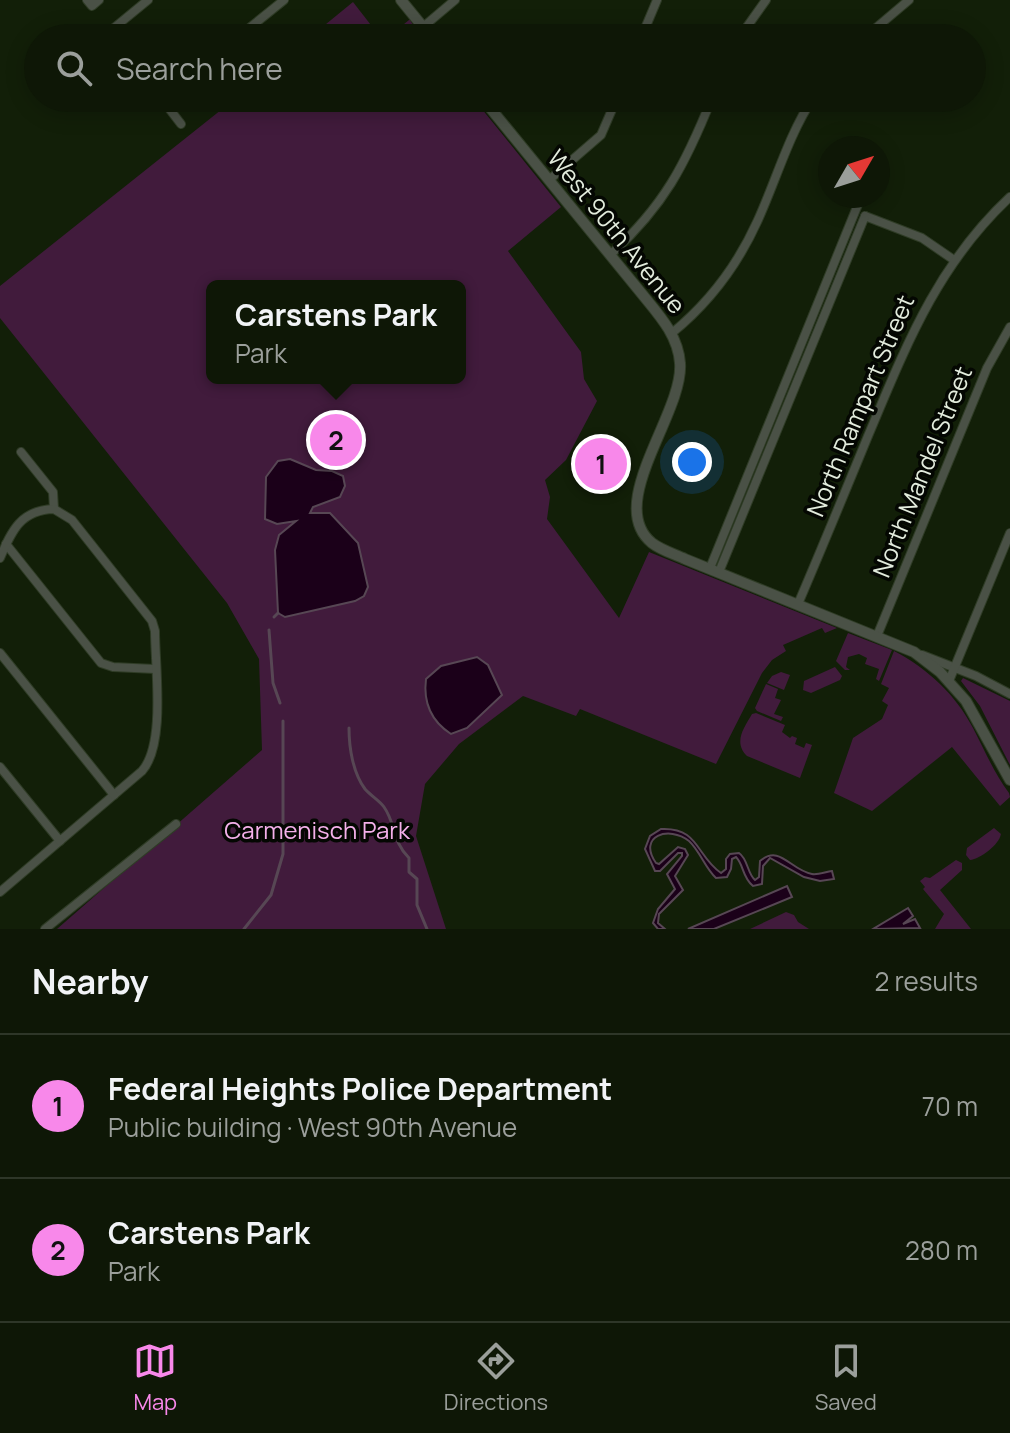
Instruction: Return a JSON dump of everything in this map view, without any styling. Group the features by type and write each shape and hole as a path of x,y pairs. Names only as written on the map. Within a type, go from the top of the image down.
{"street":[{"path":"123,24 148,0"},
{"path":"254,24 284,0"},
{"path":"401,0 421,24"},
{"path":"427,24 455,0"},
{"path":"647,24 657,0"},
{"path":"749,24 766,0"},
{"path":"881,24 909,0"},
{"path":"173,112 181,124"},
{"name":"West 90th Avenue","path":"493,112 672,333 680,363 679,387 640,486 636,511 640,527 652,543 989,682 1010,694"},
{"path":"549,180 601,135 611,112"},
{"path":"610,255 640,228 670,188 706,112"},
{"path":"672,333 708,300 737,260 759,219 805,112"},
{"name":"North Rampart Street","path":"798,604 911,334 930,297 954,260 1010,197"},
{"path":"714,570 771,419 857,208"},
{"path":"859,208 865,216 922,238 954,260"},
{"path":"714,570 780,423 865,216"},
{"path":"812,319 821,323"},
{"name":"North Mandel Street","path":"877,636 987,368 1010,327"},
{"path":"771,419 780,423"},
{"path":"21,452 53,492 54,509"},
{"path":"0,558 20,520 31,513 54,509 72,520 146,613 155,631 156,732 153,754 142,771 0,892"},
{"path":"949,681 1010,533"},
{"path":"6,544 101,663 127,669 155,669"},
{"name":"West 90th Avenue","path":"914,652 949,681 974,713 1010,780"},
{"path":"0,653 114,795"},
{"path":"0,767 60,841"},
{"path":"45,929 176,824"}],"green space":[{"path":"353,2 370,24 326,24"},
{"name":"Carmenisch Park","path":"218,112 484,112 561,207 508,251 581,352 584,379 597,401 566,460 545,480 550,497 547,519 619,618 649,552 837,628 825,633 822,628 783,645 786,651 772,660 762,673 716,764 580,709 576,716 523,696 459,744 425,784 416,836 446,929 57,929 262,750 259,659 227,603 0,318 0,286"},
{"path":"848,633 892,650 879,681 876,679 879,669 865,664 867,658 859,654 848,657 846,667 850,670 845,670 836,661"},
{"path":"894,651 940,684 958,704 1009,793 1010,797 1000,806 952,747 872,811 834,793 853,738 882,719 888,705 882,701 889,688 881,684"},
{"path":"835,667 842,676 840,680 811,693 803,690 804,681"},
{"path":"781,672 790,675 784,690 767,683 772,676"},
{"path":"963,678 1010,701 1010,765 980,706 961,681"},
{"path":"766,684 778,689 775,698 781,700 774,714 783,717 781,721 755,708"},
{"path":"752,714 785,725 782,732 790,738 797,738 795,744 804,748 806,743 812,745 800,778 747,756 743,751 741,735"},
{"path":"994,828 1001,834 997,843 970,860 966,855 967,848"},
{"path":"956,860 962,863 962,870 940,890 971,929 935,929 944,914 920,881 930,878"},
{"path":"786,912 809,929 750,929"}],"shaded area":[{"path":"290,459 316,470 332,471 343,476 345,486 340,497 313,507 310,513 330,513 358,543 368,587 364,596 355,601 285,617 278,613 275,550 279,535 296,521 277,524 265,519 266,477 278,461"},
{"path":"477,657 488,665 502,695 467,728 451,734 430,711 426,679 441,666"},
{"path":"661,829 683,833 690,838 721,873 726,869 726,859 730,854 739,853 755,880 759,877 760,861 773,855 804,872 819,874 832,871 834,879 820,881 804,877 770,858 763,866 762,884 753,886 736,857 732,859 727,877 716,878 689,841 681,836 665,834 653,840 650,846 656,863 659,864 678,847 685,849 688,855 675,876 683,890 659,914 658,923 665,929 658,929 653,923 658,909 675,889 667,874 682,856 678,853 660,871 655,871 645,849 650,836"},
{"path":"787,886 792,897 714,929 688,929"},
{"path":"908,908 913,916 903,924 915,919 920,928 873,929"}],"waterway":[{"path":"274,617 278,613"},
{"path":"269,630 273,683 280,703"},
{"path":"244,929 271,895 283,854 283,721"},
{"path":"349,728 357,776 365,789 384,807 409,858 409,872 417,879 417,905 427,929"}],"place":[{"name":"Carstens Park","path":"336,440"},
{"name":"Federal Heights Police Department","path":"601,464"}]}
